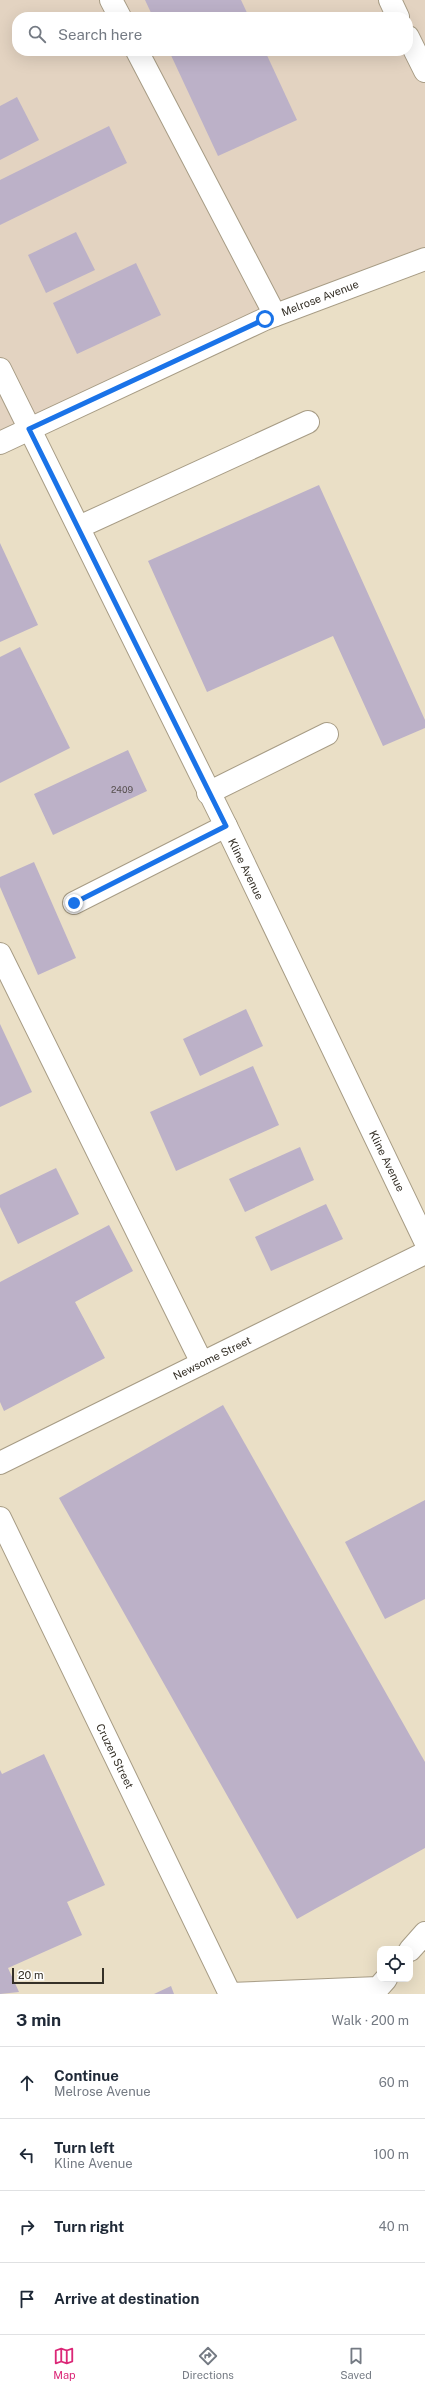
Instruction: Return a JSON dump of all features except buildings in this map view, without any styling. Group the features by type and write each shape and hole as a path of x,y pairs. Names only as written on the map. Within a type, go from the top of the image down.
{"street":[{"path":"111,0 117,12"},
{"path":"390,0 396,12"},
{"path":"413,47 425,71"},
{"path":"140,56 276,315"},
{"name":"Melrose Avenue","path":"0,443 276,315 425,260"},
{"name":"Kline Avenue","path":"0,370 79,528 208,794 226,826 425,1241"},
{"path":"79,528 308,422"},
{"path":"208,794 328,734"},
{"path":"74,903 226,826"},
{"path":"0,954 202,1363"},
{"name":"Newsome Street","path":"0,1463 425,1253"},
{"name":"Cruzen Street","path":"0,1518 230,1994"},
{"path":"413,1947 425,1933"},
{"path":"230,1994 378,1988 383,1982"}],"shaded area":[{"path":"0,0 425,0 425,261 0,443"}],"route":[{"path":"74,903 226,826 208,794 79,528 29,429 265,319"}]}
